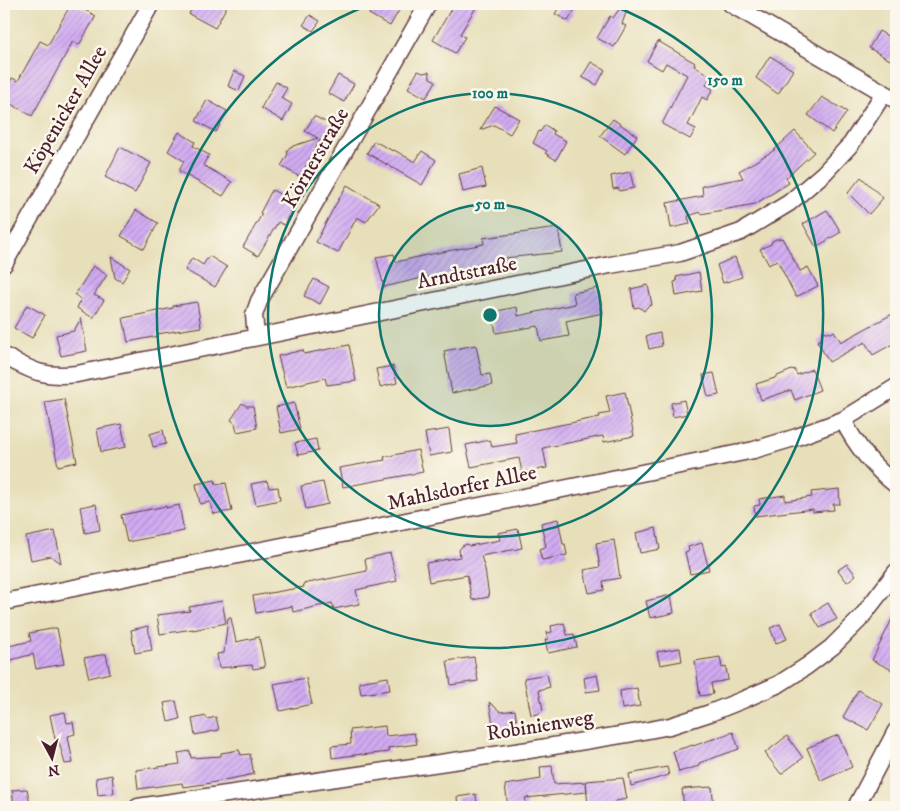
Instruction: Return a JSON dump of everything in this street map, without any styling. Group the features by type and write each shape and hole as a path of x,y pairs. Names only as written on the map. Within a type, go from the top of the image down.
{"street":[{"name":"Köpenicker Allee","path":"4,264 151,4"},
{"name":"Körnerstraße","path":"256,336 254,315 259,301 428,4"},
{"path":"731,4 890,97"},
{"name":"Arndtstraße","path":"4,356 35,372 48,375 87,372 256,336 680,253 741,232 790,203 824,173 890,97"},
{"name":"Mahlsdorfer Allee","path":"4,602 729,455 797,437 843,420 896,387"},
{"path":"843,420 851,436 867,458 896,485"},
{"name":"Robinienweg","path":"138,807 548,747 678,724 745,700 779,684 807,666 832,647 860,619 896,572"},
{"path":"856,807 896,731"}],"building":[{"path":"71,4 96,16 79,45 73,41 32,116 4,100 4,93 12,78 18,81 40,41 48,45"},
{"path":"194,4 228,4 215,28 189,14"},
{"path":"375,4 394,4 401,7 390,26 369,14"},
{"path":"454,4 478,4 460,34 465,37 455,53 433,40"},
{"path":"561,4 578,4 568,21 555,14"},
{"path":"623,4 629,4 622,24 626,26 614,47 597,38 610,16 613,18"},
{"path":"310,15 320,21 313,31 303,25"},
{"path":"879,31 896,41 896,49 890,60 869,48"},
{"path":"658,41 695,63 694,66 711,76 706,85 713,89 707,100 702,97 688,125 696,129 690,139 662,124 687,75 666,63 662,70 647,61"},
{"path":"770,56 793,70 778,94 756,78"},
{"path":"591,62 605,70 597,85 582,77"},
{"path":"234,71 245,76 239,91 228,86"},
{"path":"418,71 423,73 429,72 430,78 436,81 426,98 408,88"},
{"path":"338,75 354,84 344,102 328,93"},
{"path":"276,82 287,88 281,98 292,104 283,121 261,108"},
{"path":"822,97 847,112 832,133 808,115"},
{"path":"207,100 227,111 216,132 196,121"},
{"path":"495,106 519,119 510,134 494,125 480,130"},
{"path":"314,116 331,125 322,141 320,140 300,177 281,166 290,147 318,138 305,131"},
{"path":"613,119 637,136 625,154 600,136"},
{"path":"545,125 554,131 553,134 566,141 556,160 545,153 547,151 533,143 539,131"},
{"path":"795,131 814,152 786,178 789,183 755,204 701,214 701,212 688,216 690,224 671,228 667,203 703,196 702,186 743,178 739,171 773,151"},
{"path":"179,132 195,142 193,146 209,155 203,165 232,182 223,196 179,171 184,161 168,151"},
{"path":"374,141 415,162 422,151 436,160 422,185 367,153"},
{"path":"120,147 151,163 135,193 105,177"},
{"path":"482,168 486,187 463,192 459,174"},
{"path":"630,172 634,188 619,191 619,188 613,189 611,176"},
{"path":"861,177 883,198 869,214 848,193"},
{"path":"347,185 379,204 366,222 357,217 338,253 316,242"},
{"path":"272,190 295,202 284,225 278,222 258,256 243,247 262,214 260,213"},
{"path":"136,210 158,223 144,249 121,236"},
{"path":"827,210 841,232 816,247 803,224"},
{"path":"558,228 562,252 505,258 506,262 469,271 422,278 384,287 376,257 394,254 396,262 484,244 483,238"},
{"path":"782,238 800,271 808,267 818,286 796,297 777,260 769,265 760,249 771,244 776,239"},
{"path":"209,256 227,267 215,287 185,270 192,258 203,265"},
{"path":"111,257 130,269 122,282 115,278"},
{"path":"735,257 742,277 723,283 717,265"},
{"path":"93,266 107,275 94,295 104,300 93,318 77,308 81,299 75,295"},
{"path":"699,272 702,291 676,296 674,282 677,281 676,277"},
{"path":"314,279 329,287 320,304 304,296"},
{"path":"648,285 652,305 648,306 644,311 639,307 634,308 631,289"},
{"path":"598,288 603,313 566,321 569,336 541,341 538,326 496,333 492,312 517,307 518,316 575,304 573,293"},
{"path":"197,302 201,327 157,334 158,336 128,342 123,318"},
{"path":"27,305 45,315 32,338 14,328"},
{"path":"896,312 896,342 873,355 865,342 829,362 817,341 821,339 823,331 831,333 834,331 841,342"},
{"path":"81,318 87,351 61,356 56,335 74,331"},
{"path":"660,333 662,346 649,349 646,336"},
{"path":"349,345 356,381 327,385 325,378 286,387 278,356 303,350 304,354"},
{"path":"476,345 482,375 490,374 492,385 452,393 444,351"},
{"path":"393,366 397,383 380,387 376,369"},
{"path":"794,369 797,375 812,369 820,390 795,400 791,390 761,400 756,384"},
{"path":"714,373 719,395 708,397 703,375"},
{"path":"625,392 634,436 604,442 603,436 543,448 547,468 522,472 519,458 471,467 466,445 490,440 492,447 517,443 515,434 600,417 599,415 610,413 606,396"},
{"path":"64,399 77,462 58,466 45,402"},
{"path":"684,400 687,414 673,417 671,403"},
{"path":"242,403 246,406 253,406 257,428 237,432 235,423 231,420"},
{"path":"294,403 300,429 281,433 276,407"},
{"path":"121,424 126,447 101,452 97,429"},
{"path":"449,429 452,452 429,456 425,433"},
{"path":"163,430 166,444 153,447 150,434"},
{"path":"316,439 318,451 298,455 295,443"},
{"path":"418,450 423,472 343,487 339,468 385,460 384,457"},
{"path":"215,480 216,485 226,483 232,511 213,514 210,502 200,504 196,484"},
{"path":"267,481 269,488 278,487 280,500 256,505 251,484"},
{"path":"323,482 328,504 306,509 301,486"},
{"path":"839,489 840,504 833,504 834,510 813,512 813,509 755,516 754,506 760,505 759,499 785,495 785,501 812,497 811,492"},
{"path":"96,504 100,530 85,533 80,507"},
{"path":"179,505 184,531 127,542 121,515"},
{"path":"558,519 567,555 542,560 539,549 546,547 541,523"},
{"path":"656,528 660,549 640,553 636,533"},
{"path":"518,529 522,548 481,556 489,597 472,600 467,575 429,582 426,563 460,557 459,550 462,546 500,540 498,533"},
{"path":"55,531 61,563 51,556 31,560 26,537"},
{"path":"614,540 620,578 603,581 604,590 589,593 584,570 600,567 596,543"},
{"path":"702,543 709,570 690,574 685,552 689,551 688,547"},
{"path":"390,553 397,581 356,590 359,604 334,609 332,603 293,612 292,606 256,613 253,596 304,587 303,584 367,571 365,559"},
{"path":"847,564 856,575 847,582 838,570"},
{"path":"671,595 674,613 650,618 646,601"},
{"path":"222,601 226,623 160,634 157,615 190,611 189,607"},
{"path":"828,603 837,619 820,628 811,613"},
{"path":"896,611 896,672 872,660"},
{"path":"228,618 231,618 236,642 259,637 265,667 253,669 252,665 219,668 217,654 224,653"},
{"path":"564,623 567,635 574,634 577,647 548,653 545,640 548,639 546,633 552,632 551,626"},
{"path":"780,624 787,639 776,643 770,628"},
{"path":"148,626 152,650 135,653 131,630"},
{"path":"57,628 64,664 36,669 33,654 4,662 4,647 31,641 29,633"},
{"path":"680,648 682,661 660,665 657,652"},
{"path":"106,654 110,673 89,678 84,658"},
{"path":"474,657 478,681 451,685 447,661"},
{"path":"720,657 722,668 726,667 728,680 711,683 713,694 700,696 695,661"},
{"path":"547,674 550,687 539,690 543,710 538,714 531,715 524,678"},
{"path":"597,675 600,690 586,692 584,678"},
{"path":"388,677 390,690 361,694 359,682"},
{"path":"306,678 312,704 280,711 274,684"},
{"path":"637,688 640,706 622,709 620,691"},
{"path":"858,690 883,704 868,730 843,717"},
{"path":"176,701 180,719 168,722 164,703"},
{"path":"489,702 501,712 515,710 518,731 495,735"},
{"path":"65,712 67,723 73,722 75,734 68,736 73,763 65,764 58,738 55,739 50,715"},
{"path":"206,716 207,719 216,717 219,730 195,735 192,719"},
{"path":"385,726 386,736 414,733 417,744 388,748 389,752 332,758 331,746 351,744 350,730"},
{"path":"733,732 739,749 699,763 699,766 679,772 673,751"},
{"path":"838,735 852,767 821,781 807,748"},
{"path":"787,736 803,758 781,774 765,753"},
{"path":"239,750 241,755 250,754 254,774 183,787 182,783 138,789 136,770 180,764 178,753 190,751 191,758 221,756 221,753"},
{"path":"552,766 554,784 586,782 587,792 525,798 527,807 508,807 505,785 541,779 540,767"},
{"path":"667,767 669,775 631,786 629,774"},
{"path":"112,775 114,793 98,795 96,778"},
{"path":"623,778 627,799 615,801 616,807 588,807 586,781"},
{"path":"712,787 714,807 684,807 682,789"},
{"path":"27,789 30,804 14,806 12,790"},
{"path":"476,794 477,807 458,807 457,797"}]}
